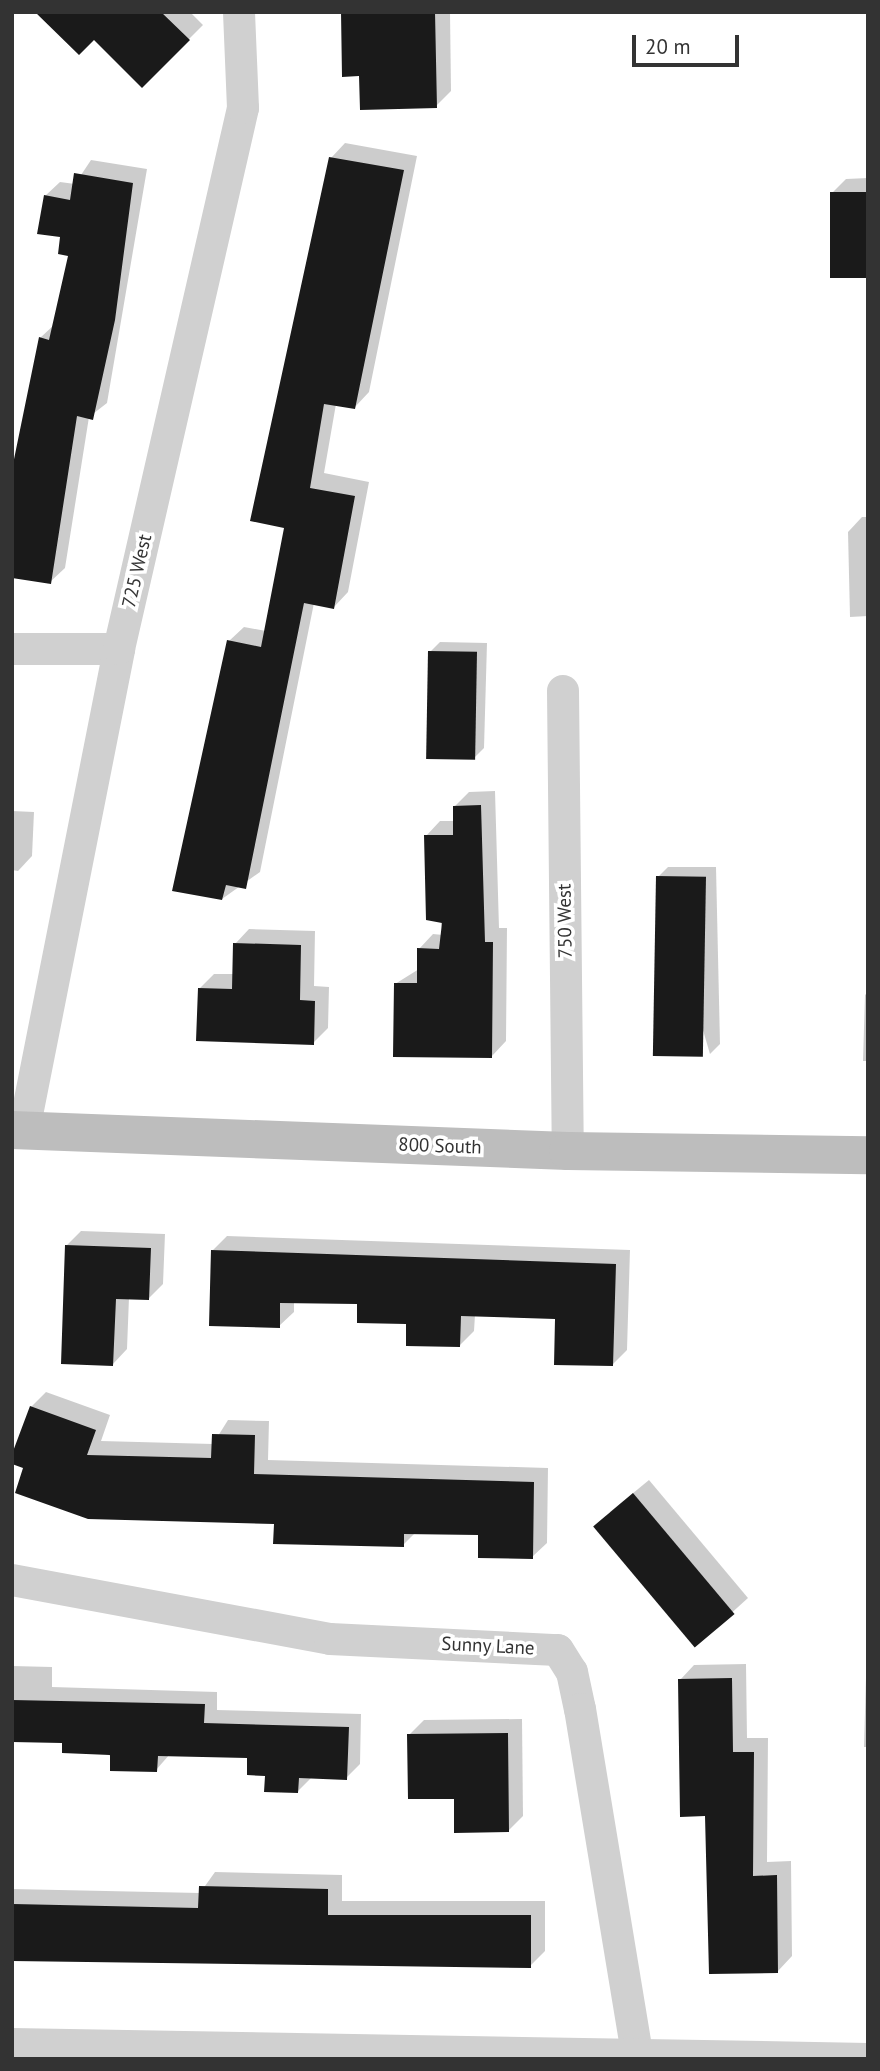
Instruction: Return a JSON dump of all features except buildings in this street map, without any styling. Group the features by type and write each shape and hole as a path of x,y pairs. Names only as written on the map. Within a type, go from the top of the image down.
{"street":[{"name":"725 West","path":"18,1130 119,649 243,108 239,12"},
{"path":"12,649 119,649"},
{"name":"750 West","path":"563,691 568,1151"},
{"name":"800 South","path":"18,1130 568,1151 868,1155"},
{"name":"Sunny Lane","path":"12,1580 330,1639 558,1650 572,1672 580,1709 637,2052"},
{"path":"12,2044 637,2052 868,2059"}]}
